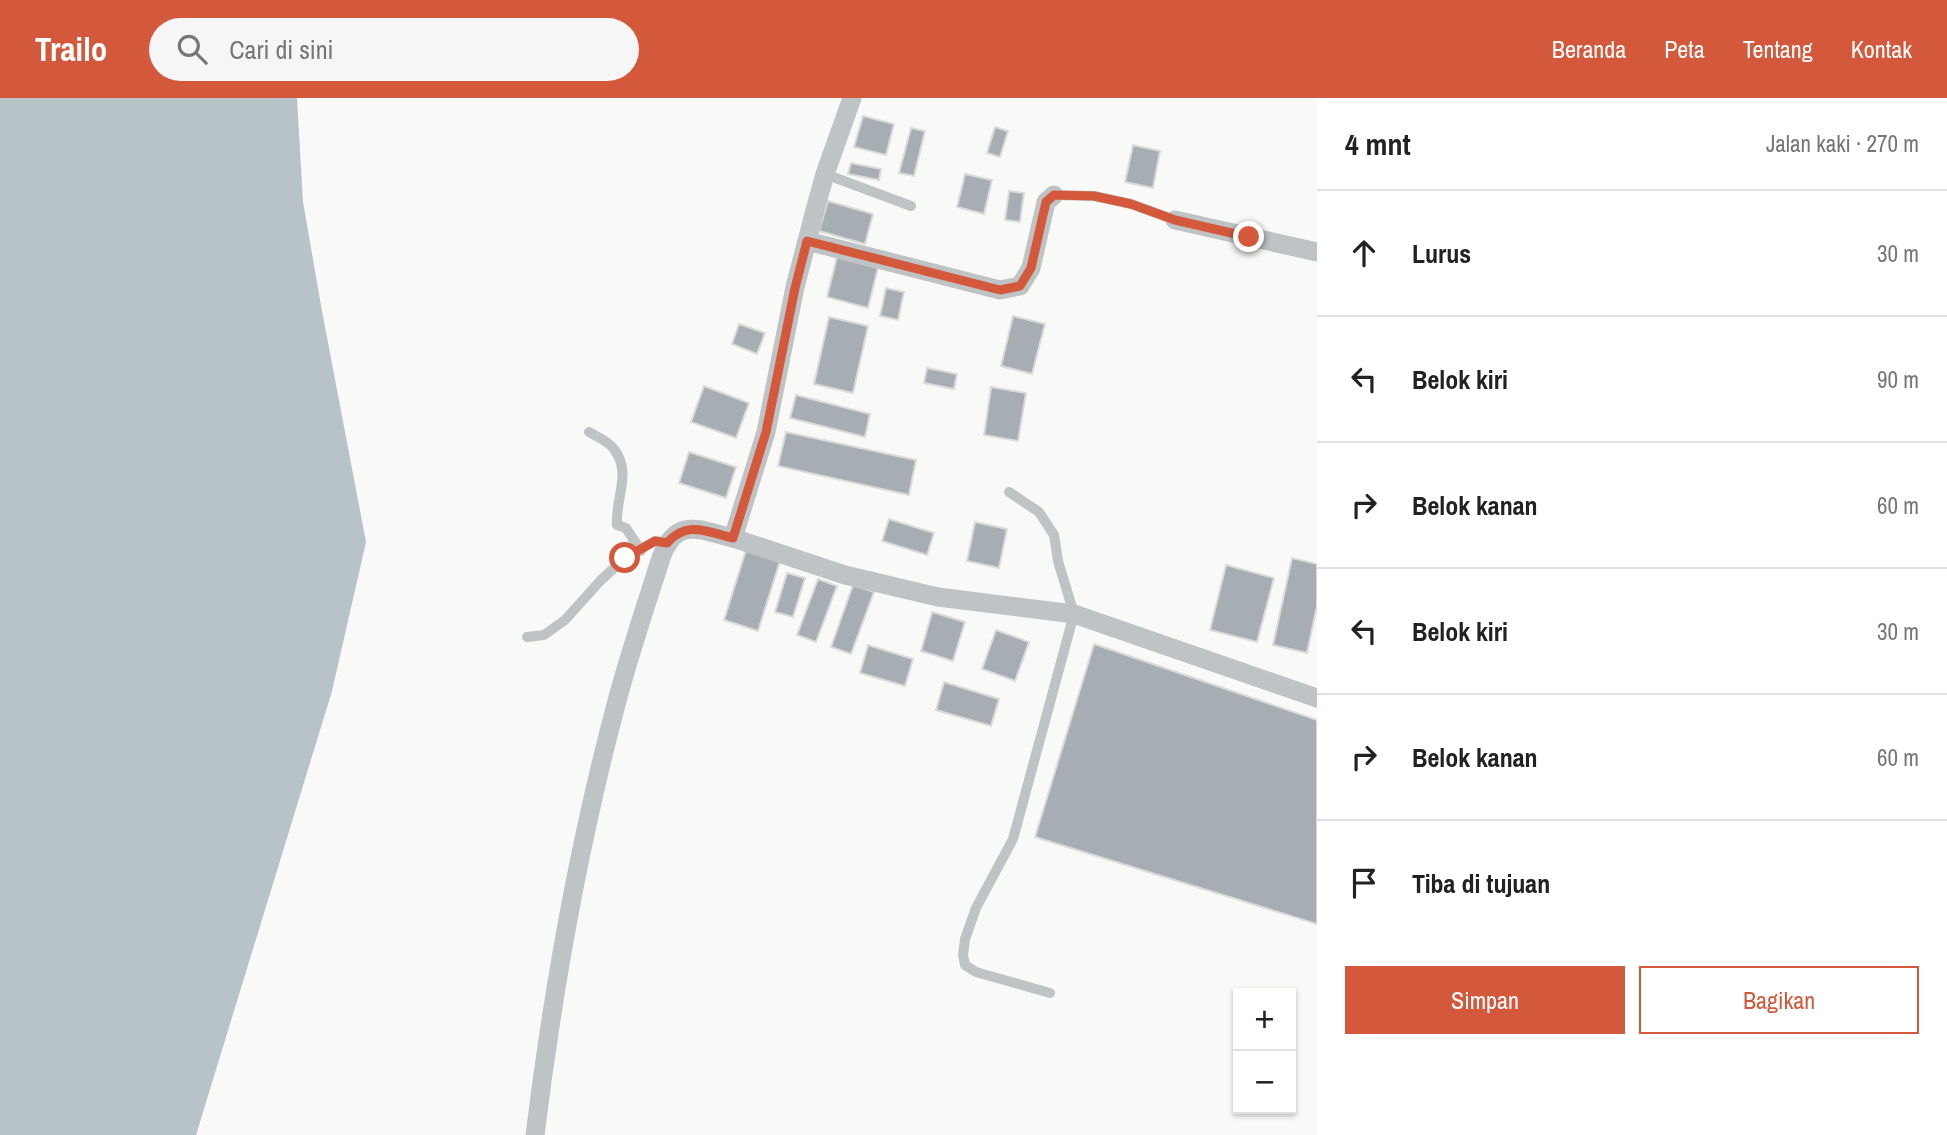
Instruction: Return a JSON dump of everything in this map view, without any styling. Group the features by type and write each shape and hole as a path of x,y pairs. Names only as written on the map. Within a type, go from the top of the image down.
{"street":[{"path":"733,538 766,432 795,288 825,174 852,98"},
{"path":"807,241 1000,290 1020,286 1031,268 1046,202 1054,195"},
{"path":"1175,220 1317,251"},
{"path":"535,1135 552,1003 590,812 617,700 667,543 679,531 688,528 733,538 845,575 938,597 1074,614 1317,698"}],"lane":[{"path":"825,174 911,206"},
{"path":"1054,195 1094,196 1131,204 1175,220"},
{"path":"589,432 613,447 625,472 617,525 626,528 641,551"},
{"path":"1009,492 1039,512 1050,529 1074,614 1013,839 976,908 965,939 963,955 965,965 976,972 1050,993"},
{"path":"527,637 544,635 565,620 625,558 655,541 667,543"}],"shaded area":[{"path":"0,98 297,98 303,202 366,542 332,691 196,1135 0,1135"}],"building":[{"path":"863,116 894,124 886,155 854,147"},
{"path":"995,127 1008,131 1000,157 987,153"},
{"path":"911,128 925,131 914,176 899,173"},
{"path":"1133,145 1160,151 1153,188 1125,182"},
{"path":"851,163 881,169 879,180 848,174"},
{"path":"965,174 992,180 984,214 957,207"},
{"path":"1009,191 1024,193 1020,222 1005,220"},
{"path":"828,201 873,214 865,244 819,231"},
{"path":"837,257 878,268 868,308 827,297"},
{"path":"886,288 904,292 898,320 880,316"},
{"path":"1013,316 1045,324 1032,374 1001,366"},
{"path":"829,317 868,326 853,393 814,384"},
{"path":"739,324 765,333 757,354 732,344"},
{"path":"927,368 957,374 954,389 924,383"},
{"path":"704,386 749,403 736,438 691,422"},
{"path":"991,387 1026,393 1018,441 984,435"},
{"path":"796,395 870,414 865,437 790,418"},
{"path":"786,432 916,460 909,495 778,466"},
{"path":"689,452 736,467 726,498 679,483"},
{"path":"889,519 934,533 927,555 882,541"},
{"path":"975,522 1007,529 999,568 967,561"},
{"path":"747,547 781,558 758,631 724,620"},
{"path":"1292,558 1317,564 1317,606 1307,653 1273,645"},
{"path":"1226,565 1274,578 1257,642 1210,630"},
{"path":"787,573 805,578 793,617 775,612"},
{"path":"818,579 837,586 816,642 797,635"},
{"path":"853,585 874,592 851,654 831,647"},
{"path":"932,612 965,622 953,661 921,651"},
{"path":"996,630 1029,642 1015,681 982,669"},
{"path":"1094,644 1317,720 1317,924 1035,837"},
{"path":"868,645 913,659 905,686 860,673"},
{"path":"944,682 999,699 991,726 936,710"}],"route":[{"path":"625,558 655,541 667,543 674,534 688,528 733,538 766,432 807,241 1000,290 1020,286 1031,268 1046,202 1054,195 1094,196 1131,204 1175,220 1249,237"}]}
